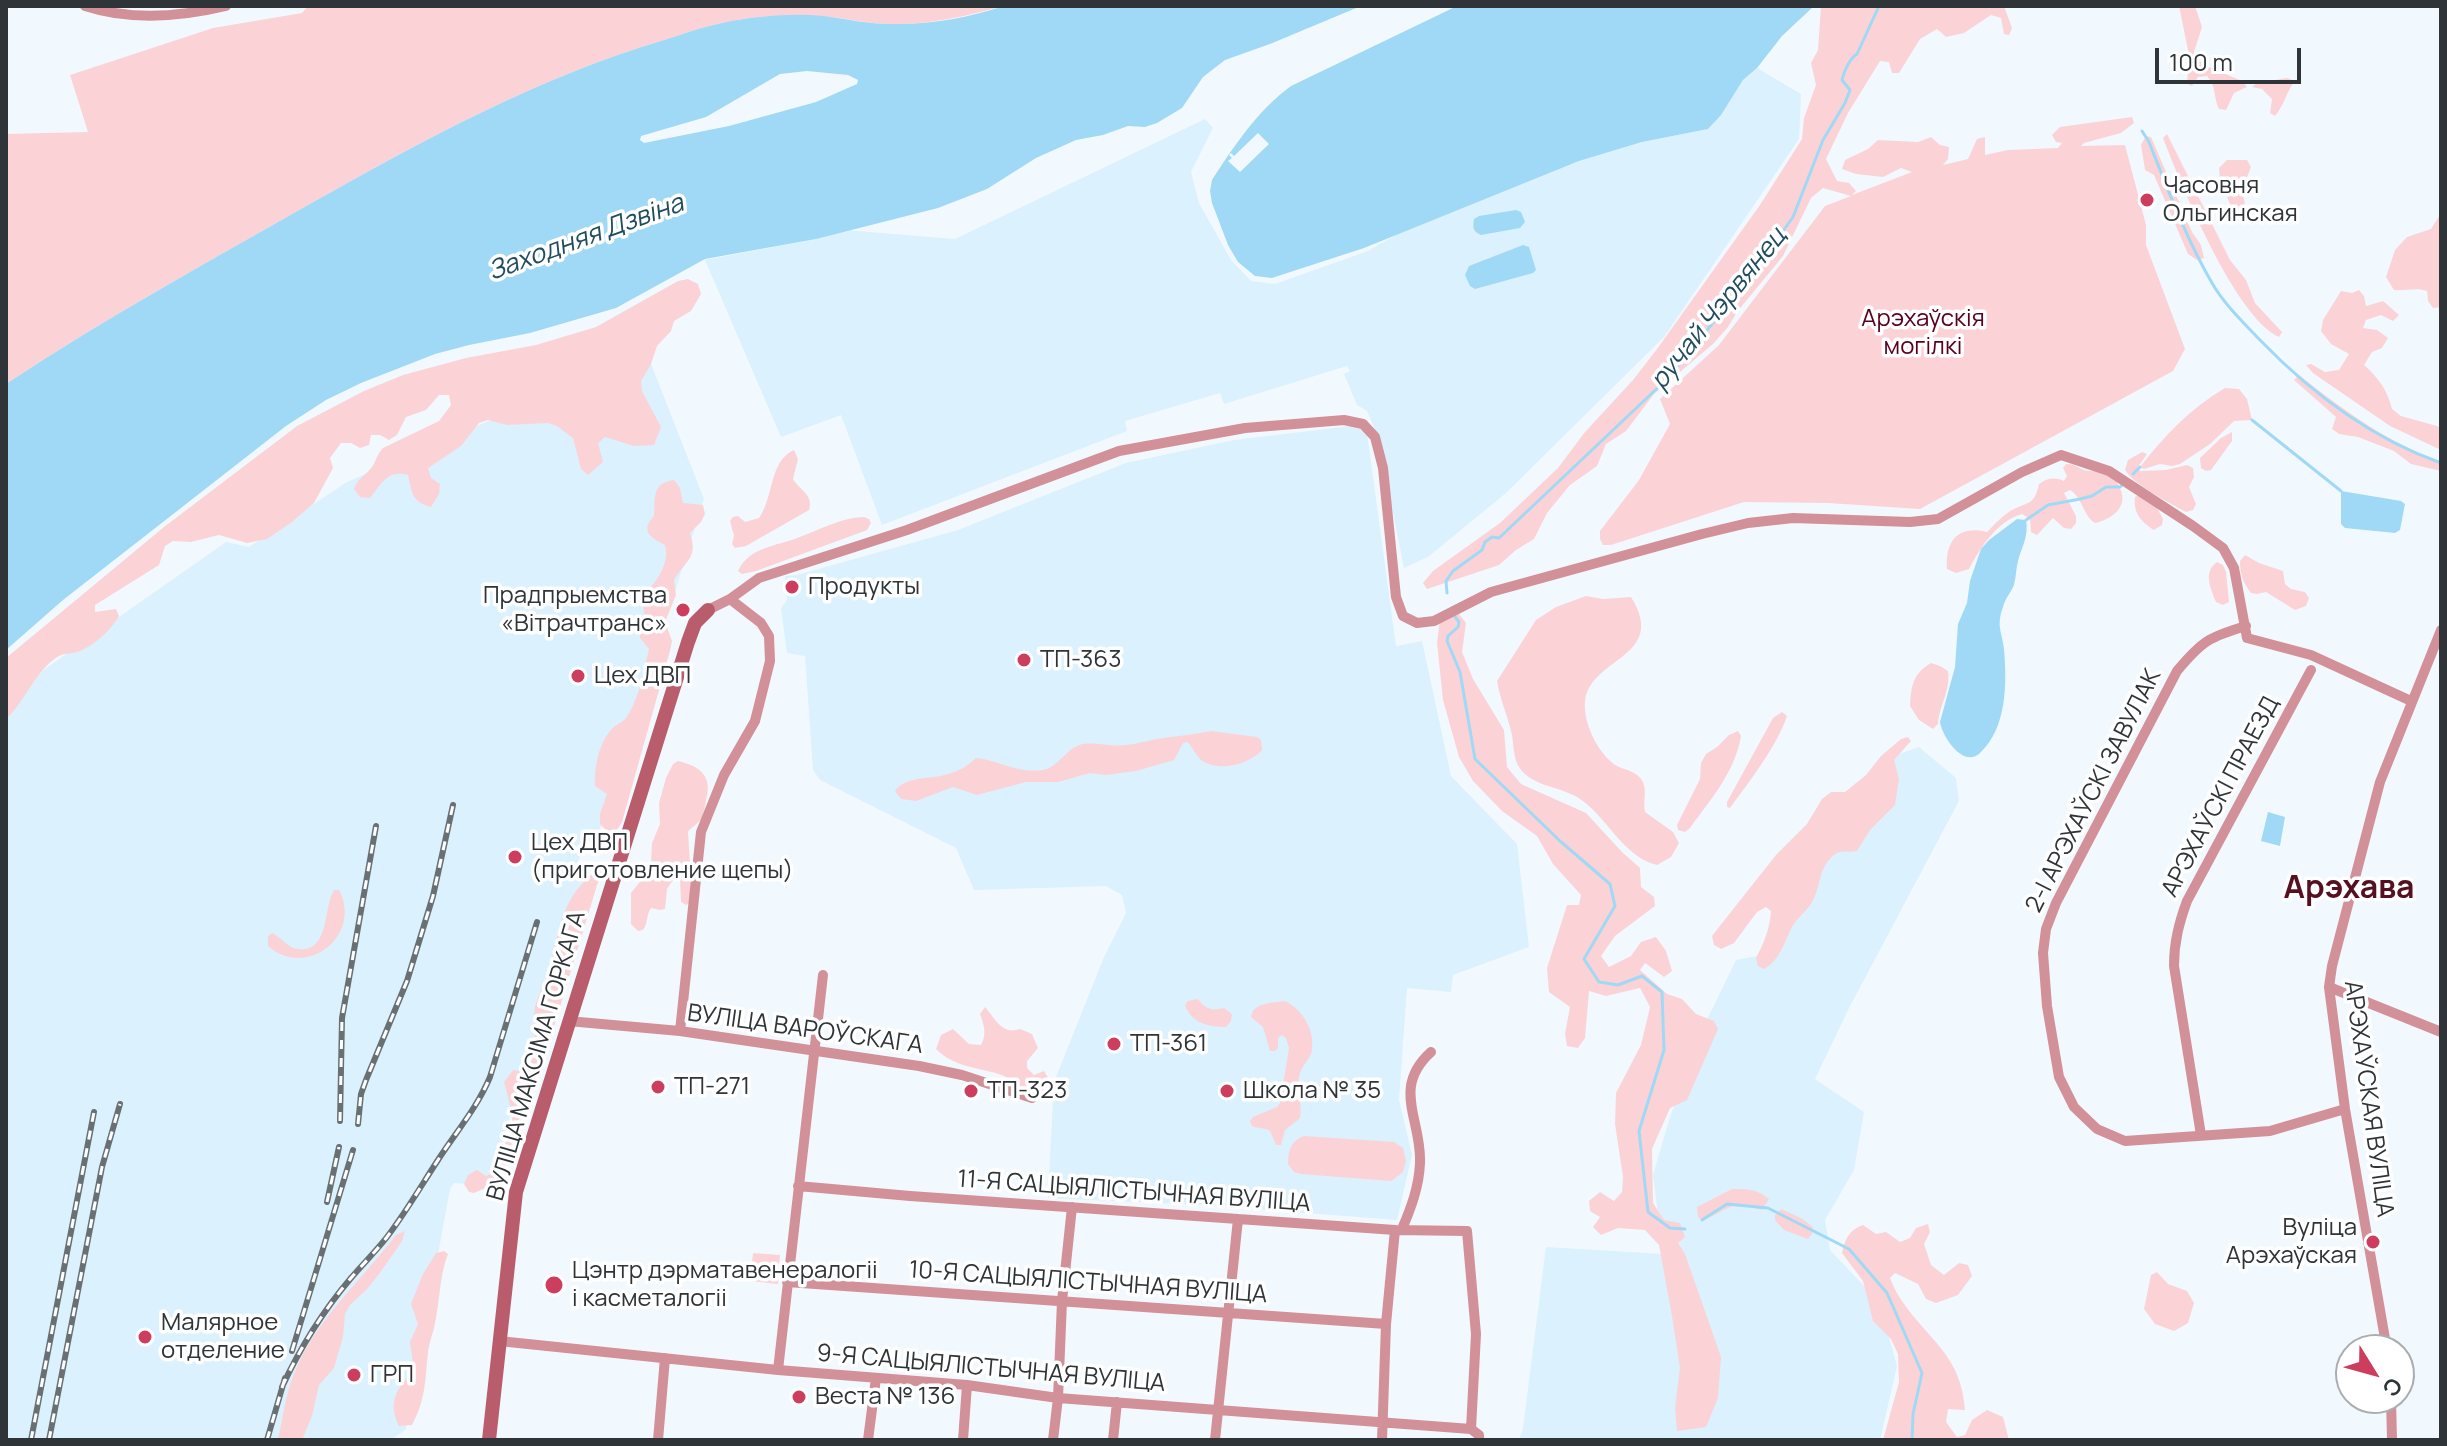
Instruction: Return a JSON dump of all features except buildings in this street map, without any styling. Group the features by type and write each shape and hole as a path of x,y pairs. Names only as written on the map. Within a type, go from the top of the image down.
{"main road":[{"name":"ВУЛІЦА МАКСІМА ГОРКАГА","path":"486,1440 516,1192 688,642 695,623 708,610"}],"street":[{"path":"85,6 100,11 144,16 188,15 226,6"},
{"path":"708,610 759,578 907,530 1119,451 1245,428 1344,420 1363,424 1375,437 1383,468 1396,597 1403,616 1417,623 1434,621 1491,592 1748,523 1793,518 1910,522 1938,519 2022,472 2061,455 2109,471 2223,548 2234,568 2247,638 2311,655 2411,701"},
{"path":"680,1031 701,832 724,775 755,721 770,661 769,636 761,623 730,599"},
{"name":"2-І АРЭХАЎСКІ ЗАВУЛАК","path":"2246,626 2212,636 2192,652 2177,671 2056,903 2046,929 2043,953 2047,1006 2059,1077 2074,1107 2097,1129 2125,1141 2270,1131 2345,1109"},
{"name":"АРЭХАЎСКАЯ ВУЛІЦА","path":"2384,1334 2345,1109 2329,987 2380,782 2441,630"},
{"name":"АРЭХАЎСКІ ПРАЕЗД","path":"2201,1135 2174,966 2174,944 2179,922 2187,901 2311,670"},
{"path":"778,1370 812,1049 823,975"},
{"path":"2329,987 2441,1032"},
{"name":"ВУЛІЦА ВАРОЎСКАГА","path":"568,1021 680,1031 812,1049 948,1072 1032,1098"},
{"path":"1382,1440 1386,1324 1398,1230 1414,1202 1420,1161 1410,1097 1412,1073 1431,1052"},
{"name":"11-Я САЦЫЯЛІСТЫЧНАЯ ВУЛІЦА","path":"798,1186 1398,1230 1467,1231 1476,1334 1476,1435"},
{"path":"1053,1440 1072,1207"},
{"path":"1215,1440 1238,1219"},
{"name":"10-Я САЦЫЯЛІСТЫЧНАЯ ВУЛІЦА","path":"787,1282 1386,1324"},
{"name":"9-Я САЦЫЯЛІСТЫЧНАЯ ВУЛІЦА","path":"499,1341 778,1370 967,1385 1058,1398 1218,1409 1476,1435"},
{"path":"658,1440 665,1358"},
{"path":"868,1440 876,1378"},
{"path":"963,1440 967,1385"},
{"path":"1113,1440 1117,1402"},
{"path":"2391,1414 2392,1440"}],"shaded area":[{"path":"1757,68 1801,94 1799,139 1664,337 1506,493 1428,557 1404,568 1378,437 1367,411 1357,405 1344,374 1350,371 1347,366 1224,404 1220,393 1125,421 1127,431 882,525 841,415 781,437 705,260 816,239 845,230 955,239 1205,119 1213,128 1191,172 1199,203 1231,260 1251,281 1275,284 1368,251 1399,233 1579,161 1642,142 1708,129 1743,80"},
{"path":"648,356 704,499 596,843 584,841 576,870 586,875 492,1174 483,1185 454,1183 450,1189 406,1429 391,1440 6,1440 6,708 42,671 226,542 249,547 347,482 551,394"},
{"path":"1359,425 1367,433 1396,646 1422,641 1451,776 1517,844 1529,947 1453,975 1451,992 1407,988 1399,1100 1412,1155 1397,1220 1202,1205 1048,1198 1054,1082 1104,957 1126,913 1122,895 1106,886 974,890 956,848 820,780 813,770 805,656 787,653 781,608 787,600 785,576 958,530 1126,463 1234,440"},
{"path":"1919,747 1956,778 1959,801 1849,1008 1815,1079 1864,1112 1854,1170 1825,1220 1830,1250 1864,1286 1888,1334 1897,1366 1880,1440 1519,1440 1546,1247 1663,1254 1653,1175 1701,1032 1736,960 1768,954 1893,756"}],"green space":[{"path":"308,6 1004,6 948,19 905,24 806,15 746,19 693,31 570,73 482,112 352,181 118,314 6,384 6,134 88,132 70,75 213,28 302,13"},
{"name":"Арэхаўскія могілкі","path":"1821,6 2004,6 2012,28 2009,35 2004,34 2001,18 1991,15 1964,33 1946,37 1937,29 1920,39 1899,73 1892,73 1889,62 1880,61 1848,113 1826,159 1837,181 1849,183 1856,191 1852,195 1912,172 1901,168 1883,177 1842,169 1845,160 1868,149 1878,140 1918,142 1931,137 1940,145 1949,147 1948,159 1943,165 1968,159 1977,139 1985,137 1985,155 2008,150 2058,148 2062,143 2056,142 2052,135 2060,127 2132,117 2134,123 2121,133 2081,146 2125,145 2146,225 2146,245 2185,349 2173,371 1920,509 1744,502 1603,545 1600,531 1639,480 1670,424 1660,399 1719,345 1825,206 1851,196 1823,188 1811,198 1783,256 1728,327 1713,344 1654,394 1626,431 1606,444 1597,466 1570,485 1547,513 1534,539 1499,565 1427,589 1423,583 1433,571 1500,523 1558,468 1657,349 1760,205 1802,139 1804,118 1816,85 1811,63 1818,50"},
{"path":"2179,6 2195,6 2202,27 2194,52 2202,64 2242,81 2247,87 2234,93 2226,110 2219,109 2207,76 2198,77 2192,86 2187,84 2189,55"},
{"path":"2287,78 2295,81 2275,116 2270,113 2272,99 2262,89 2252,87 2257,83"},
{"path":"2167,134 2230,260 2246,280 2255,303 2282,332 2279,337 2262,325 2245,304 2211,248 2163,138"},
{"path":"2146,136 2151,137 2192,232 2201,245 2204,258 2197,260 2188,254 2154,175 2145,170 2141,145"},
{"path":"2227,160 2247,160 2251,167 2247,177 2238,184 2245,203 2241,223 2237,221 2220,180 2219,168"},
{"path":"2441,213 2441,307 2433,308 2427,291 2394,290 2386,277 2395,250 2407,237 2431,229"},
{"path":"688,279 698,284 701,294 691,311 674,321 671,331 657,346 641,381 642,391 661,427 654,445 634,446 605,437 598,443 603,462 588,475 581,469 573,438 557,426 548,423 507,425 488,420 479,423 461,446 428,468 431,478 440,484 439,494 431,507 416,499 408,475 401,474 386,479 370,498 360,497 354,489 383,448 439,421 451,405 449,395 439,395 426,410 406,417 397,435 389,440 380,435 371,435 369,445 360,448 351,443 341,443 330,458 333,468 314,503 267,539 247,543 219,535 191,542 173,541 165,546 159,565 95,605 95,612 116,609 119,616 106,632 83,650 61,655 51,662 6,719 6,658 164,527 297,426 364,391 403,375 466,358 536,345 596,327 678,281"},
{"path":"2359,290 2366,306 2383,301 2399,315 2393,321 2381,315 2366,320 2363,328 2377,330 2388,338 2382,348 2372,352 2364,365 2382,385 2392,409 2401,416 2441,429 2441,450 2390,426 2306,365 2311,364 2325,372 2339,370 2349,354 2331,344 2321,331 2323,320 2341,291 2352,293"},
{"path":"2299,375 2385,436 2441,461 2441,471 2411,464 2394,451 2358,437 2339,434 2332,429 2336,417 2294,380"},
{"path":"2225,388 2239,389 2247,399 2252,420 2234,421 2210,444 2180,464 2140,467 2179,423"},
{"path":"2232,432 2232,441 2211,470 2201,468 2200,458"},
{"path":"794,450 798,459 793,479 808,496 809,510 746,546 735,548 730,521 738,516 745,522 759,518 780,462"},
{"path":"2142,452 2147,454 2138,467 2140,471 2187,465 2193,468 2194,477 2189,487 2196,504 2193,510 2186,512 2130,476 2125,470 2128,460"},
{"path":"2066,464 2114,477 2122,495 2117,511 2095,523 2070,490 2064,493 2076,516 2076,523 2071,529 2064,528 2053,518 2037,535 2031,532 2030,519 2022,514 1997,529 1969,569 1956,573 1947,569 1948,550 1955,537 1968,531 1987,532 2009,512 2033,500 2039,484 2045,480 2064,481 2067,476 2063,468"},
{"path":"674,480 680,488 683,503 703,505 705,514 690,533 692,553 674,580 676,595 665,622 672,641 670,651 622,822 617,830 607,831 600,824 600,814 607,794 595,786 595,771 605,739 628,715 641,683 649,649 640,638 646,624 644,594 661,572 666,559 665,545 647,530 654,516 658,488"},
{"path":"2140,494 2155,504 2163,519 2162,525 2154,530 2137,512 2135,497"},
{"path":"864,517 871,523 867,530 756,571 742,574 738,571 749,557 764,548 838,522"},
{"path":"2245,555 2283,571 2285,584 2291,589 2305,592 2309,598 2306,606 2295,610 2266,592 2251,593 2241,570 2240,561"},
{"path":"2217,562 2223,565 2226,572 2229,602 2223,605 2216,602 2209,580 2210,570"},
{"path":"1586,596 1603,599 1631,597 1640,617 1640,633 1634,645 1599,675 1590,687 1585,711 1598,747 1610,761 1641,778 1645,790 1645,812 1673,832 1679,843 1671,857 1657,865 1634,853 1577,797 1526,775 1515,758 1497,681 1536,620 1556,607"},
{"path":"1459,614 1466,623 1462,652 1473,679 1504,730 1507,767 1521,784 1586,813 1640,868 1641,887 1654,897 1655,906 1615,936 1601,956 1609,967 1631,956 1641,942 1656,937 1666,951 1672,971 1664,977 1645,963 1640,970 1667,994 1682,999 1696,1014 1714,1021 1718,1029 1687,1100 1670,1108 1652,1149 1653,1203 1664,1220 1680,1223 1685,1237 1678,1243 1685,1254 1721,1357 1718,1398 1706,1427 1677,1431 1675,1407 1680,1368 1659,1245 1645,1230 1618,1228 1601,1235 1593,1227 1600,1217 1590,1211 1589,1201 1600,1192 1614,1201 1622,1192 1623,1177 1615,1124 1616,1093 1641,1045 1650,1007 1640,988 1606,996 1589,991 1585,1038 1578,1048 1567,1046 1565,1034 1570,1007 1549,992 1547,968 1567,905 1579,905 1581,895 1553,864 1537,836 1502,811 1473,781 1459,757 1443,700 1437,643 1440,619"},
{"path":"1931,663 1948,671 1938,724 1933,729 1919,720 1910,706 1914,681 1920,671"},
{"path":"1782,712 1787,716 1770,751 1730,808 1727,807 1773,718"},
{"path":"1211,731 1257,737 1261,740 1262,750 1241,763 1215,766 1200,759 1188,742 1183,743 1174,760 1136,771 1106,775 1090,773 1058,782 1026,782 977,795 953,787 916,801 901,799 895,791 912,780 956,771 976,758 1025,770 1042,770 1053,766 1072,749 1083,744 1126,745"},
{"path":"1738,731 1741,736 1738,749 1721,785 1690,828 1685,832 1678,830 1677,825 1700,779 1701,763 1706,754"},
{"path":"1908,737 1911,741 1894,760 1899,779 1895,805 1870,830 1857,851 1838,853 1828,861 1812,902 1794,924 1774,961 1764,969 1758,966 1756,958 1769,923 1771,911 1766,907 1757,912 1734,943 1721,949 1714,945 1712,936 1776,855 1807,824 1822,799 1831,792 1845,792 1866,775 1881,756"},
{"path":"678,761 698,769 708,784 702,817 688,832 690,903 686,905 681,902 680,877 675,877 667,889 665,909 651,908 645,928 638,931 631,924 631,893 651,863 652,843 660,824 659,803 666,778"},
{"path":"598,870 601,872 543,1063 518,1122 505,1167 488,1187 469,1192 464,1184 468,1175 477,1170 486,1176 500,1163 513,1116 504,1082 513,1070 523,1072 529,1066 535,1041 535,1007 563,916 576,891"},
{"path":"334,890 339,890 344,923 327,948 299,958 283,955 268,946 268,936 272,933 298,949 316,944 324,928"},
{"path":"1198,999 1209,1008 1224,1008 1232,1014 1231,1021 1226,1027 1219,1027 1196,1020 1185,1005"},
{"path":"1285,1001 1297,1009 1306,1021 1312,1050 1299,1078 1300,1118 1285,1130 1281,1145 1276,1145 1270,1131 1252,1126 1250,1121 1280,1103 1289,1048 1282,1035 1278,1038 1278,1048 1270,1051 1263,1027 1251,1017 1259,1006"},
{"path":"985,1007 1003,1028 1020,1029 1032,1034 1038,1048 1027,1061 1027,1068 1034,1075 1044,1071 1051,1083 1050,1091 1028,1091 999,1074 958,1063 936,1049 941,1035 953,1029 969,1044 981,1045 984,1026 980,1014"},
{"path":"1304,1136 1394,1142 1403,1148 1406,1161 1403,1172 1391,1181 1294,1172 1288,1164 1290,1150 1293,1143"},
{"path":"1732,1189 1756,1191 1769,1199 1762,1210 1735,1206 1702,1221 1698,1217 1697,1207"},
{"path":"1781,1209 1813,1227 1808,1239 1784,1230 1775,1220"},
{"path":"1928,1224 1930,1232 1924,1244 1931,1265 1944,1275 1959,1263 1968,1265 1972,1276 1958,1295 1936,1303 1926,1299 1918,1284 1895,1273 1890,1278 1902,1301 1951,1362 1957,1376 1965,1410 1948,1409 1946,1422 1957,1437 1965,1435 1972,1420 1987,1410 2003,1417 2009,1440 1883,1440 1899,1382 1898,1354 1891,1339 1873,1321 1863,1281 1842,1253 1848,1236 1863,1225 1876,1234 1886,1232 1900,1242 1910,1238 1916,1228"},
{"path":"405,1231 402,1241 382,1270 345,1314 343,1337 334,1368 319,1385 312,1416 302,1440 278,1440 286,1398 303,1354 340,1301 396,1235"},
{"path":"444,1251 448,1254 428,1349 422,1398 412,1425 399,1426 394,1402 403,1383 414,1371 410,1342 418,1324 411,1304 423,1274 436,1253"},
{"path":"753,1253 780,1255 778,1284 750,1281"},
{"path":"2157,1272 2168,1284 2187,1291 2194,1303 2188,1323 2174,1331 2155,1324 2144,1309 2151,1275"}],"water":[{"name":"Заходняя Дзвіна","path":"1004,6 1361,6 1225,60 1203,77 1182,108 1157,123 1145,127 1128,126 1076,140 1036,158 987,189 938,208 816,239 705,259 616,308 530,333 435,354 361,383 326,400 286,426 63,600 6,650 6,384 118,314 352,181 482,112 570,73 693,31 747,19 811,15 905,24 948,20","holes":["807,71 848,75 858,80 857,84 816,102 729,126 644,143 640,140 641,136 706,117 780,74"]},
{"path":"1457,6 1814,6 1743,80 1721,115 1708,129 1642,142 1579,161 1364,248 1272,278 1255,276 1238,262 1228,245 1210,191 1212,180 1238,142 1257,117 1291,86"},
{"path":"1516,210 1521,212 1525,222 1520,228 1481,235 1473,227 1474,219 1479,216"},
{"path":"1523,245 1529,247 1536,270 1533,273 1475,289 1470,286 1465,275 1469,266"},
{"path":"2341,491 2401,501 2405,504 2400,530 2395,533 2345,528 2341,524"},
{"path":"2017,519 2026,520 2027,531 2014,585 2000,619 2005,662 2003,704 1996,731 1989,743 1980,753 1967,757 1954,749 1940,722 1955,667 1958,624 1967,603 1970,581 1981,549"},
{"path":"2268,812 2285,817 2280,846 2261,841"}],"pier":[{"path":"1258,133 1269,144 1240,172 1228,161 1232,158 1229,155 1234,156"}],"waterway":[{"name":"ручай Чэрвянец","path":"1447,593 1446,581 1453,571 1482,550 1485,542 1492,537 1499,538 1668,378 1751,276 1793,217 1823,140 1850,90 1842,80 1844,73 1857,54 1879,6"},
{"path":"2142,131 2194,249 2217,291 2234,312 2299,378 2343,412 2390,441 2441,463"},
{"path":"2252,420 2341,491"},
{"path":"2133,474 2140,467"},
{"path":"2026,520 2048,505 2092,496 2106,487 2120,487 2124,483"},
{"name":"ручай Чэрвянец","path":"1453,614 1459,622 1458,627 1447,641 1460,672 1475,759 1560,841 1610,884 1615,906 1584,959 1599,982 1618,985 1642,976 1662,992 1664,1050 1639,1131 1648,1212 1670,1228 1685,1229"},
{"name":"ручай Чэрвянец","path":"1702,1220 1727,1204 1768,1208 1849,1249 1887,1293 1922,1373 1913,1414 1912,1440"}],"railway":[{"path":"358,1124 361,1094 407,981 433,896 453,805"},
{"path":"340,1121 342,1018 376,826"},
{"path":"282,1387 322,1317 394,1228 479,1099 490,1077 537,922"},
{"path":"49,1440 102,1167 120,1104"},
{"path":"31,1440 94,1112"},
{"path":"327,1202 339,1147"},
{"path":"292,1351 353,1150"},
{"path":"267,1440 285,1378"}],"place":[{"name":"Часовня Ольгинская","path":"2147,200"},
{"name":"Продукты","path":"792,587"},
{"name":"Прадпрыемства «Вітрачтранс»","path":"683,610"},
{"name":"ТП-363","path":"1024,660"},
{"name":"Цех ДВП","path":"578,676"},
{"name":"Цех ДВП (приготовление щепы)","path":"515,857"},
{"name":"ТП-361","path":"1114,1044"},
{"name":"ТП-271","path":"658,1087"},
{"name":"ТП-323","path":"971,1091"},
{"name":"Школа № 35","path":"1227,1091"},
{"name":"Вуліца Арэхаўская","path":"2373,1242"},
{"name":"Цэнтр дэрматавенералогіі і касметалогіі","path":"554,1285"},
{"name":"Малярное отделение","path":"145,1337"},
{"name":"ГРП","path":"354,1375"},
{"name":"Веста № 136","path":"799,1397"}],"district":[{"name":"Арэхава","path":"2349,889"}]}
